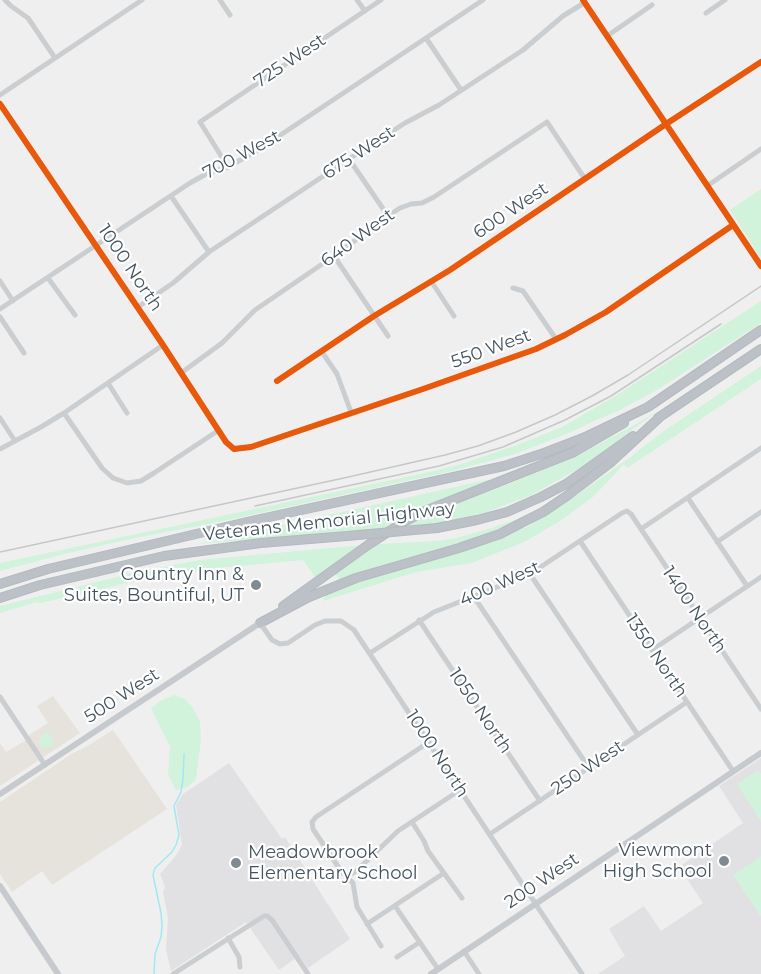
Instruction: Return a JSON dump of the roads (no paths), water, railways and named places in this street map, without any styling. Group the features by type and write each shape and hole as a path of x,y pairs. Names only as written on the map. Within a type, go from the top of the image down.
{"highway":[{"name":"Veterans Memorial Highway","path":"0,584 48,569 251,520 504,466 544,453 583,438 648,407 761,330"},
{"name":"Veterans Memorial Highway","path":"0,598 40,585 164,556 251,544 436,528 507,512 566,484 761,349"},
{"path":"260,623 353,555 402,523 446,501 574,452 617,428 648,407"},
{"path":"260,623 309,597 356,578 459,548 500,534 524,522 568,495 610,463 660,417"}],"main road":[{"name":"500 West","path":"0,794 260,623"},
{"name":"200 West","path":"430,974 761,753"},
{"path":"0,886 58,974"}],"street":[{"path":"4,0 28,18 56,58"},
{"path":"0,95 142,0"},
{"path":"220,0 230,15"},
{"path":"357,0 365,11"},
{"name":"725 West","path":"228,167 200,122 381,0"},
{"name":"700 West","path":"0,309 208,173 228,167 258,150 483,0"},
{"path":"706,13 725,0"},
{"path":"583,1 761,266"},
{"name":"675 West","path":"138,307 173,283 209,252 349,159 405,123 439,105 523,50 583,1"},
{"path":"607,36 652,5"},
{"path":"426,38 461,90"},
{"name":"600 West","path":"276,381 374,316 450,270 761,62"},
{"name":"1000 North","path":"0,104 138,307 226,442 234,449"},
{"name":"640 West","path":"181,373 222,343 255,310 388,216 400,208 422,203 434,197 547,122 585,179"},
{"path":"707,186 761,149"},
{"path":"349,159 388,216"},
{"path":"171,196 209,252"},
{"name":"550 West","path":"234,449 251,447 536,349 606,312 734,225"},
{"path":"334,256 388,336"},
{"path":"48,278 75,315"},
{"path":"0,281 13,301"},
{"path":"431,281 454,316"},
{"path":"513,288 523,291 556,339"},
{"path":"0,317 24,353"},
{"path":"0,449 64,413 163,345"},
{"path":"322,352 337,374 351,412"},
{"path":"108,383 128,413"},
{"path":"64,413 102,468 113,478 127,483 141,481 219,430"},
{"path":"0,418 15,441"},
{"path":"641,529 761,448"},
{"path":"688,498 747,586"},
{"name":"1400 North","path":"627,511 761,709"},
{"name":"400 West","path":"370,652 434,612 530,574 627,511"},
{"path":"717,542 761,513"},
{"name":"1350 North","path":"580,541 733,771"},
{"path":"530,574 638,735"},
{"path":"652,650 761,577"},
{"path":"474,597 589,768"},
{"name":"1050 North","path":"419,620 540,801"},
{"name":"1000 North","path":"260,623 272,640 280,644 288,643 321,622 341,621 354,630 582,974"},
{"path":"0,698 45,765"},
{"name":"250 West","path":"490,834 687,702"},
{"path":"381,946 357,907 353,883 341,871 313,829 312,822 316,817 429,742"},
{"path":"347,876 356,872 395,834 460,790"},
{"path":"412,822 428,851 462,898"},
{"path":"367,924 444,873"},
{"path":"395,906 438,969"},
{"path":"174,974 260,917 266,916 271,919 308,974"},
{"path":"228,938 239,957 240,967"},
{"path":"397,957 420,942"},
{"path":"464,951 479,974"}],"waterway":[{"path":"154,974 155,954 162,926 153,875 155,868 172,852 179,835 174,806 181,792 184,754"}],"railway":[{"path":"0,552 344,478 478,446 555,415 592,396 628,375 761,286"},
{"path":"255,506 439,466 503,447 565,420 611,396 721,324"}],"place":[{"name":"Country Inn & Suites, Bountiful, UT","path":"256,585"},
{"name":"Viewmont High School","path":"724,861"},
{"name":"Meadowbrook Elementary School","path":"236,863"}]}
